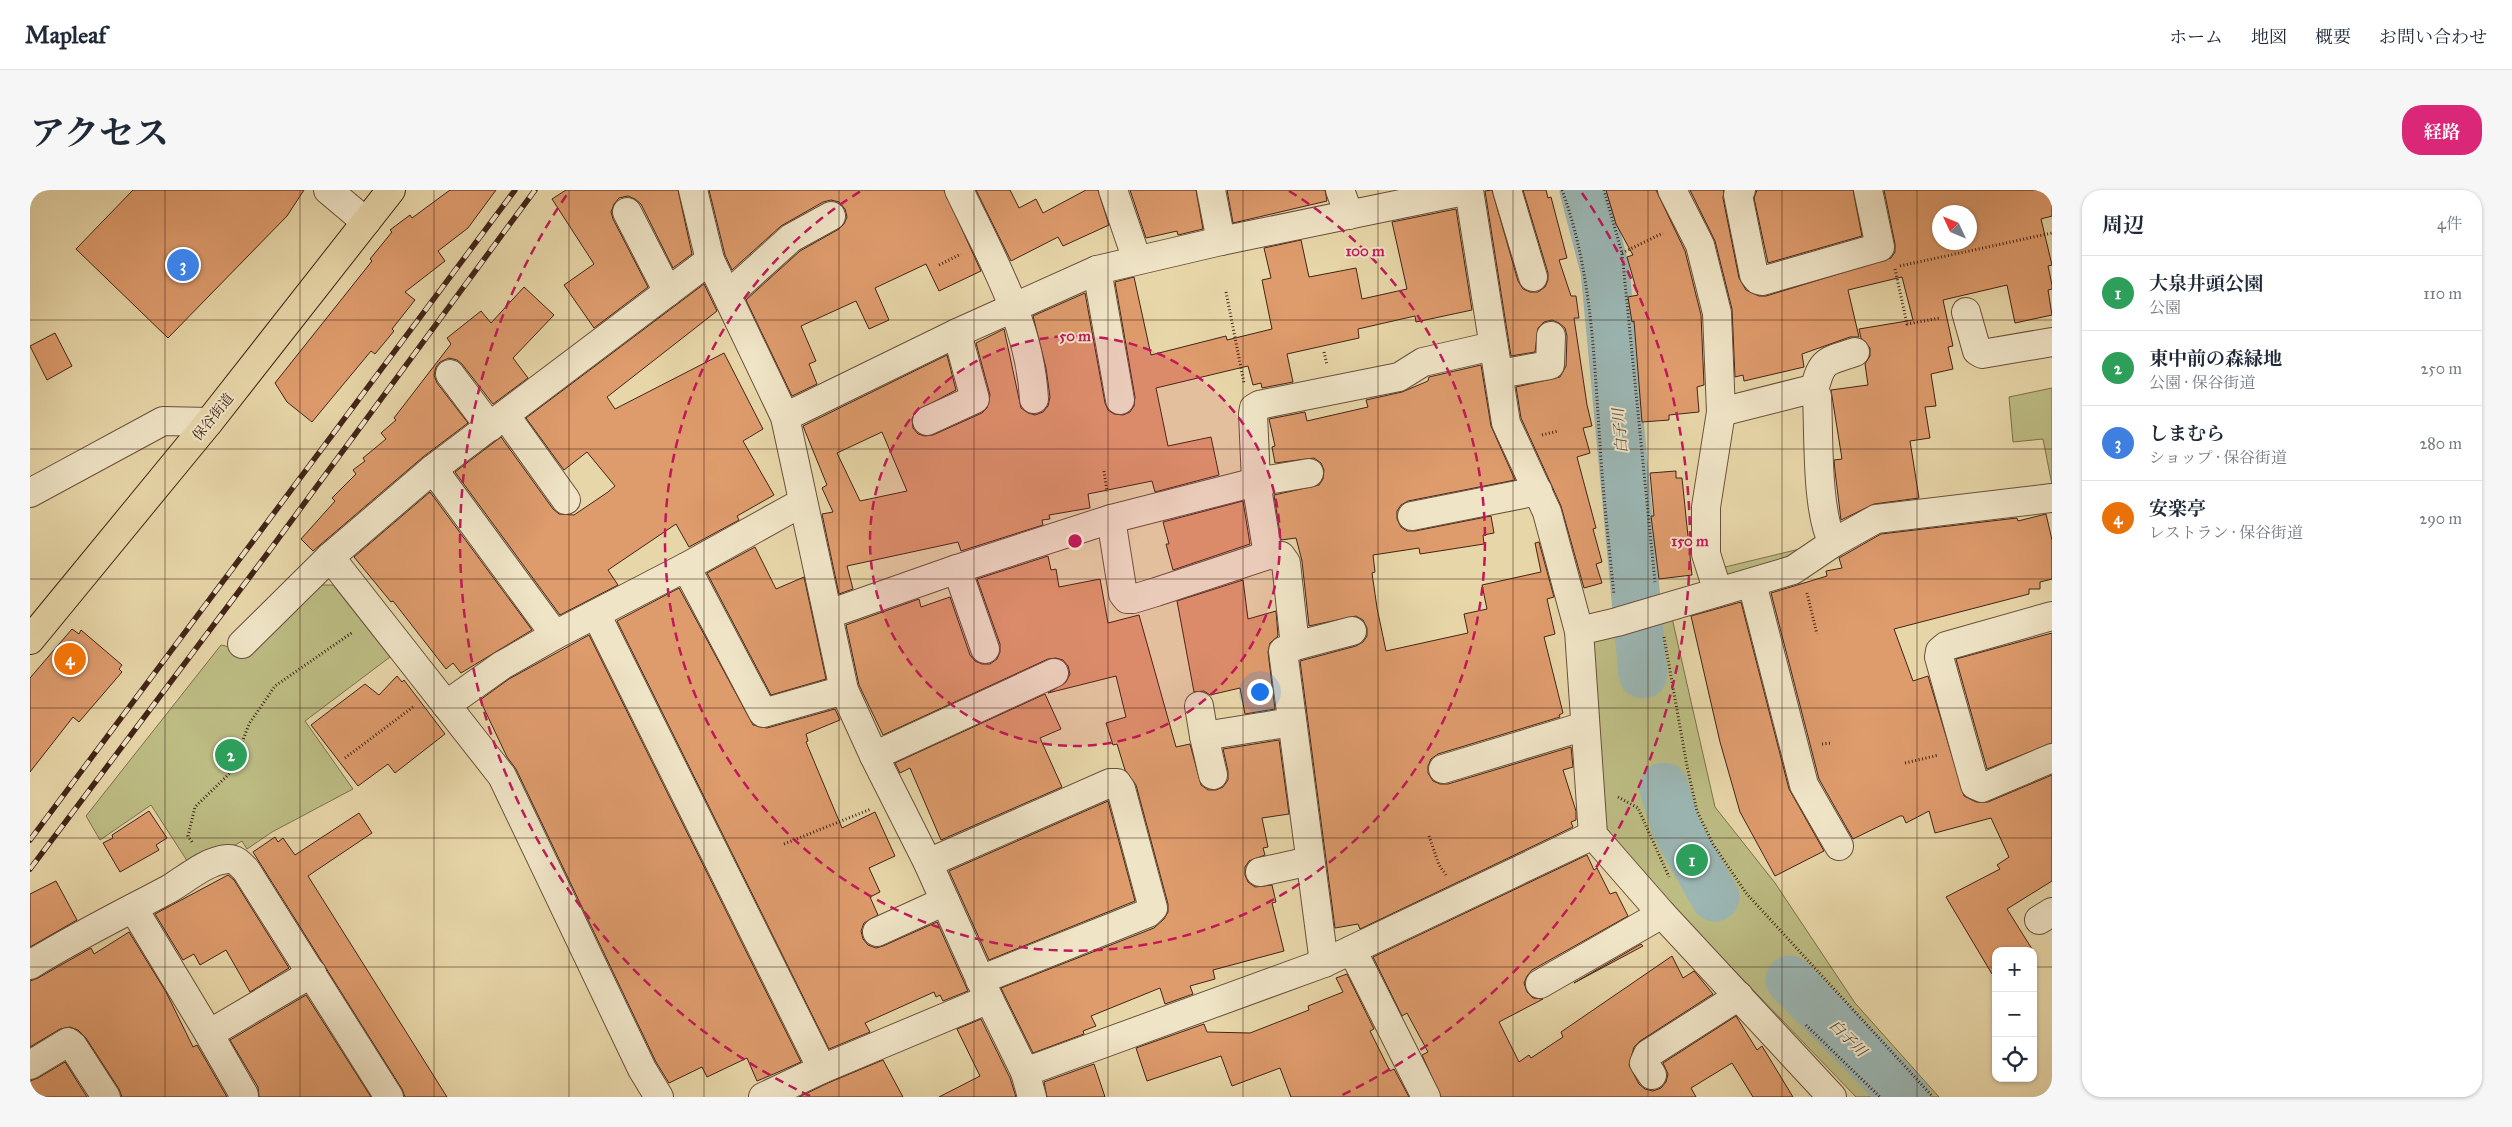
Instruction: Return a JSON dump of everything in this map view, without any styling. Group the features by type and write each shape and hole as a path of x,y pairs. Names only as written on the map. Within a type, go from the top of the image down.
{"main road":[{"name":"保谷街道","path":"30,640 209,422 391,190"}],"street":[{"path":"328,190 366,222"},
{"path":"693,190 710,260 785,417 844,690 874,756 928,863 1029,1084 1324,963 1593,836"},
{"path":"959,190 1015,306 1032,372 1034,399"},
{"path":"1113,190 1137,260"},
{"path":"1211,190 1221,241"},
{"path":"1340,190 1349,215"},
{"path":"785,417 957,333 1097,270 1221,241 1469,190 1506,423 1548,512 1579,631 1593,836 1662,914 1832,1097"},
{"path":"1508,190 1533,277"},
{"path":"1672,190 1700,245 1718,313 1720,412 1706,506 1706,554 1718,592"},
{"path":"1740,190 1738,195 1754,275 1758,280 1762,281 1887,257 1868,190"},
{"path":"627,212 668,292"},
{"path":"728,296 791,238 831,216"},
{"path":"242,644 330,558 433,469 710,260"},
{"path":"1097,270 1120,400"},
{"path":"1966,312 1974,345 1977,351 1982,354 2052,342"},
{"path":"927,421 975,399 957,333"},
{"path":"1498,374 1550,365 1551,336"},
{"path":"1268,555 1256,482 1254,408 1259,405 1399,376 1423,362 1493,346"},
{"path":"1814,391 1820,368 1824,364 1855,352"},
{"path":"450,374 497,421 566,500"},
{"path":"1720,412 1808,390 1814,391 1818,396 1822,507 1827,533 1833,543"},
{"path":"30,493 163,421 209,422"},
{"path":"433,469 555,635"},
{"path":"829,614 957,569 1111,519 1256,482 1309,473"},
{"path":"1412,516 1538,491"},
{"path":"1579,631 1619,622 1797,568 1833,543 1868,523 1885,517 2052,498"},
{"path":"440,698 555,635 686,567 803,502"},
{"path":"1111,519 1124,594 1127,599 1156,592 1268,555 1281,556 1286,563 1295,646"},
{"path":"330,558 502,776 642,1069 659,1097"},
{"path":"686,567 763,713 844,690"},
{"path":"957,569 985,649"},
{"path":"1752,583 1804,785 1839,846"},
{"path":"596,614 822,1069"},
{"path":"2052,616 1946,646 1940,651 1939,657 1964,748 1975,784 1978,788 1982,788 2052,758"},
{"path":"1324,963 1283,651 1352,631"},
{"path":"874,756 1054,673"},
{"path":"1199,706 1214,775"},
{"path":"1204,736 1292,722"},
{"path":"1443,769 1585,726"},
{"path":"763,1097 985,989 1148,913 1153,908 1121,788 1116,783 1110,783 928,863"},
{"path":"30,964 78,935 133,908 207,866 229,858 237,861 246,870 389,1097"},
{"path":"1260,872 1310,861"},
{"path":"877,932 945,901"},
{"path":"133,908 244,1095"},
{"path":"1540,984 1662,914"},
{"path":"1352,950 1426,1097"},
{"path":"209,1034 312,973"},
{"path":"1652,1075 1644,1063 1648,1054 1739,996"},
{"path":"30,1065 68,1042 73,1046 106,1097"}],"path":[{"path":"1562,190 1576,226 1592,327 1601,470 1619,622"},
{"path":"1604,190 1622,252 1656,611 1697,811 1713,844 1746,893 1933,1097"},
{"path":"1622,252 1689,221"},
{"path":"1966,312 1907,324 1887,257 2052,233"},
{"path":"1226,292 1245,387 1249,401 1254,408"},
{"path":"1797,568 1804,580 1817,634"},
{"path":"207,866 188,836 195,808 230,772 249,724 275,686 376,615"},
{"path":"345,758 440,698"},
{"path":"1906,762 1964,748"},
{"path":"1589,781 1638,808 1670,879"},
{"path":"784,844 895,799"},
{"path":"1429,836 1439,865 1449,877 1458,900"},
{"path":"1804,1023 1880,1097"}],"green space":[{"path":"2052,388 2052,485 2043,439 2013,442 2009,397"},
{"path":"1812,546 1727,582 1721,568"},
{"path":"320,585 333,585 390,657 305,721 353,789 272,832 247,849 242,841 193,870 151,805 100,840 86,816 221,645 251,652"},
{"path":"1672,618 1715,807 1775,883 1855,1003 1939,1097 1856,1097 1606,837 1592,641"}],"building":[{"path":"133,190 304,190 287,216 168,338 76,249"},
{"path":"450,190 496,190 468,228 438,251 445,261 405,292 415,300 392,329 394,331 375,354 371,351 312,422 287,402 275,383 372,261 370,259 392,232 390,230 410,215 412,218"},
{"path":"566,190 678,190 692,254 673,268 641,204 628,196 619,198 611,212 613,219 648,287 594,328 564,285 594,264 552,199"},
{"path":"709,190 944,190 981,271 939,291 926,264 875,288 889,320 869,329 856,301 801,326 816,361 809,364 817,384 792,396 746,300 800,251 839,229 847,217 845,209 839,202 831,200 823,202 781,226 732,270 725,255"},
{"path":"976,190 1010,190 1019,208 1036,199 1043,213 1086,190 1098,190 1109,225 1063,246 1058,237 1011,261"},
{"path":"1130,190 1196,190 1203,229 1178,235 1177,231 1146,238"},
{"path":"1227,190 1325,190 1327,201 1233,223"},
{"path":"1492,190 1518,281 1523,289 1530,292 1538,292 1545,287 1548,273 1523,190 1546,190 1548,198 1551,197 1567,258 1559,260 1571,296 1576,296 1579,318 1574,318 1592,426 1583,428 1590,453 1577,457 1596,528 1593,529 1602,562 1596,564 1602,583 1584,588 1561,506 1521,418 1516,387 1560,377 1566,366 1567,336 1565,328 1559,323 1552,320 1544,322 1538,328 1535,352 1511,356 1485,191"},
{"path":"1606,190 1656,190 1685,251 1701,315 1704,385 1697,387 1699,412 1669,415 1669,420 1642,422 1634,321 1632,322 1628,297 1638,295 1627,257 1633,255 1616,224"},
{"path":"1690,190 1724,190 1723,198 1739,278 1746,290 1759,296 1766,296 1891,258 1895,252 1895,244 1884,190 2052,190 2052,216 2041,219 2052,265 2048,266 2052,289 2048,290 2052,315 2015,323 2007,285 1943,300 1953,346 1948,347 1953,369 1931,374 1936,406 1925,407 1930,438 1910,441 1919,498 1874,504 1841,520 1834,460 1842,459 1831,390 1868,385 1865,364 1870,356 1870,348 1861,338 1859,329 1913,320 1902,277 1848,290 1859,337 1850,337 1802,354 1804,367 1744,381 1743,375 1735,377 1732,309 1715,241"},
{"path":"1757,190 1853,190 1862,236 1768,263 1754,198"},
{"path":"1456,209 1472,310 1416,322 1415,316 1358,329 1359,338 1287,354 1293,382 1262,388 1261,383 1253,385 1248,366 1156,388 1168,446 1211,437 1219,475 1155,492 1152,481 1088,494 1090,508 1049,515 1050,519 1042,520 1043,525 961,551 958,542 847,566 853,589 839,594 822,514 833,512 822,488 827,485 803,426 947,355 956,390 915,412 912,419 913,428 918,434 925,436 933,435 982,413 987,408 990,395 976,343 1004,329 1021,408 1035,415 1043,412 1048,406 1050,397 1046,368 1033,316 1085,293 1105,403 1108,410 1114,414 1123,415 1130,412 1134,406 1135,397 1115,282 1134,277 1151,355 1226,336 1227,340 1272,329 1262,280 1271,278 1264,248 1301,240 1309,277 1356,268 1362,299 1407,289 1392,222","holes":["882,432 907,491 860,501 837,453"]},
{"path":"704,284 717,311 607,397 615,409 724,353 763,429 743,441 774,495 737,516 739,520 689,547 676,524 608,570 618,585 560,615 455,472 501,437 553,509 559,514 574,515 608,492 615,486 587,452 564,470 526,418"},
{"path":"524,287 554,315 513,358 528,378 493,404 457,360 449,358 440,362 436,367 434,375 437,383 468,423 423,457 313,551 301,539 335,501 332,498 356,474 353,470 365,461 363,458 386,439 381,433 396,420 394,418 451,344 447,338 481,311 491,323"},
{"path":"55,333 72,366 47,380 30,346"},
{"path":"1481,365 1491,426 1515,480 1408,501 1401,505 1397,511 1397,519 1401,527 1407,531 1415,531 1491,516 1494,533 1483,535 1484,544 1420,554 1419,548 1373,555 1375,572 1372,573 1377,608 1386,651 1468,633 1464,614 1487,609 1482,585 1541,572 1535,543 1539,542 1554,597 1547,599 1555,634 1544,637 1563,713 1559,715 1560,717 1438,754 1431,759 1428,773 1433,781 1440,784 1448,784 1571,747 1573,767 1563,770 1576,811 1576,820 1571,822 1573,827 1360,929 1358,924 1335,928 1300,661 1356,646 1363,642 1367,636 1367,628 1363,620 1356,616 1309,626 1302,561 1296,538 1281,540 1274,495 1319,485 1323,479 1324,470 1321,463 1314,458 1275,463 1272,447 1275,446 1269,419 1305,412 1307,421 1368,407 1366,400 1402,392 1428,381 1429,377"},
{"path":"1676,471 1676,478 1682,478 1692,575 1659,579 1651,516 1654,516 1650,473"},
{"path":"430,492 532,630 461,673 453,663 446,669 393,601 391,602 354,557"},
{"path":"1243,501 1250,544 1173,570 1166,544 1169,544 1163,522"},
{"path":"2046,514 2052,540 2052,579 2040,582 2040,589 2029,589 2029,594 1894,629 1913,681 1928,676 1964,796 1976,802 1988,802 2052,775 2052,881 2007,909 2031,947 1992,947 1992,974 1946,897 2000,869 1997,865 2009,857 1991,818 1935,833 1929,811 1906,823 1903,816 1900,816 1853,839 1819,779 1771,593 1827,576 1826,571 1842,568 1839,558 1881,534 2017,518 2018,521"},
{"path":"755,547 776,589 804,577 826,679 771,695 707,573"},
{"path":"1048,556 1051,570 1056,569 1059,587 1100,579 1108,623 1139,615 1176,747 1190,744 1201,785 1208,790 1216,790 1223,787 1228,780 1223,749 1279,740 1289,814 1262,818 1268,847 1263,848 1265,855 1249,861 1245,867 1245,875 1248,882 1255,887 1272,885 1276,902 1272,903 1284,951 1213,970 1215,979 1190,986 1193,994 1165,1004 1160,988 1091,1016 1096,1026 1083,1031 1084,1034 1033,1053 1001,988 1154,928 1164,919 1168,912 1168,904 1136,785 1125,770 1117,744 1113,745 1106,723 1126,717 1116,676 1048,693 1066,682 1070,674 1068,666 1063,660 1056,658 1048,659 883,735 859,685 846,625 919,599 921,607 950,597 970,655 975,661 982,664 990,664 997,659 1000,652 1000,644 977,579"},
{"path":"1243,580 1248,619 1276,611 1278,636 1270,643 1268,652 1275,709 1245,714 1240,688 1210,695 1204,691 1194,692 1177,601"},
{"path":"679,588 753,725 767,728 835,709 840,720 806,734 808,741 806,742 842,828 875,812 895,856 869,868 880,892 870,897 878,915 864,923 861,931 863,939 868,945 876,948 937,922 968,991 943,1001 940,995 936,997 934,992 865,1023 870,1032 829,1049 617,621"},
{"path":"1741,602 1789,789 1824,851 1775,876 1740,812 1720,742 1691,616"},
{"path":"72,629 79,634 81,630 122,665 119,669 122,672 79,722 73,717 30,772 30,678"},
{"path":"2052,633 2052,743 1987,769 1956,659"},
{"path":"589,635 801,1062 757,1081 747,1058 707,1077 702,1067 669,1083 656,1062 516,769 507,757 480,700 509,679"},
{"path":"397,676 402,682 404,680 445,734 395,773 388,764 358,786 311,725 365,684 379,695"},
{"path":"1045,694 1061,729 1040,738 1062,787 941,840 910,768 900,773 895,763"},
{"path":"1108,801 1135,901 989,960 949,871"},
{"path":"149,811 167,838 156,845 159,850 120,872 103,843 113,838 112,835"},
{"path":"359,813 372,833 308,876 447,1097 405,1097 402,1089 253,852 275,837 278,842 283,838 295,855"},
{"path":"1587,855 1594,870 1597,868 1610,894 1616,892 1628,916 1532,970 1527,976 1524,983 1527,992 1533,998 1543,999 1499,1022 1519,1062 1529,1055 1531,1058 1563,1037 1561,1032 1672,956 1683,978 1694,971 1713,994 1640,1041 1634,1047 1629,1065 1639,1084 1645,1089 1653,1091 1661,1088 1666,1082 1668,1074 1663,1063 1736,1016 1757,1050 1762,1046 1793,1097 1753,1097 1732,1063 1691,1088 1696,1097 1441,1097 1422,1055 1428,1052 1407,1013 1402,1016 1373,957"},
{"path":"228,875 234,880 289,968 250,992 226,950 200,965 194,954 183,960 155,914"},
{"path":"56,881 77,920 30,947 30,894"},
{"path":"129,932 166,992 193,1047 197,1045 227,1097 122,1097 119,1089 86,1038 78,1030 70,1027 60,1029 30,1047 30,981 91,948 94,954"},
{"path":"1641,944 1643,946 1574,983"},
{"path":"1347,974 1374,1029 1370,1031 1390,1071 1394,1069 1409,1097 1291,1097 1280,1068 1232,1086 1221,1056 1147,1081 1136,1048 1204,1024 1207,1032 1250,1033 1309,1010 1308,1006 1343,992 1336,978"},
{"path":"306,995 371,1097 259,1097 258,1087 230,1040"},
{"path":"981,1019 1010,1078 1016,1097 939,1097 980,1076 957,1029"},
{"path":"883,1060 903,1097 799,1097 828,1083"},
{"path":"65,1062 87,1097 30,1097 30,1081"},
{"path":"1094,1064 1105,1097 1047,1097 1044,1082"}],"waterway":[{"name":"白子川","path":"1584,190 1605,270 1643,674"},
{"name":"白子川","path":"1664,787 1676,828 1715,897"},
{"name":"白子川","path":"1790,980 1906,1097"}],"railway":[{"path":"30,840 515,190"},
{"path":"30,869 267,554 535,190"}],"place":[{"name":"しまむら","path":"183,265"},
{"name":"安楽亭","path":"70,659"},
{"name":"東中前の森緑地","path":"231,755"},
{"name":"大泉井頭公園","path":"1692,860"}]}
